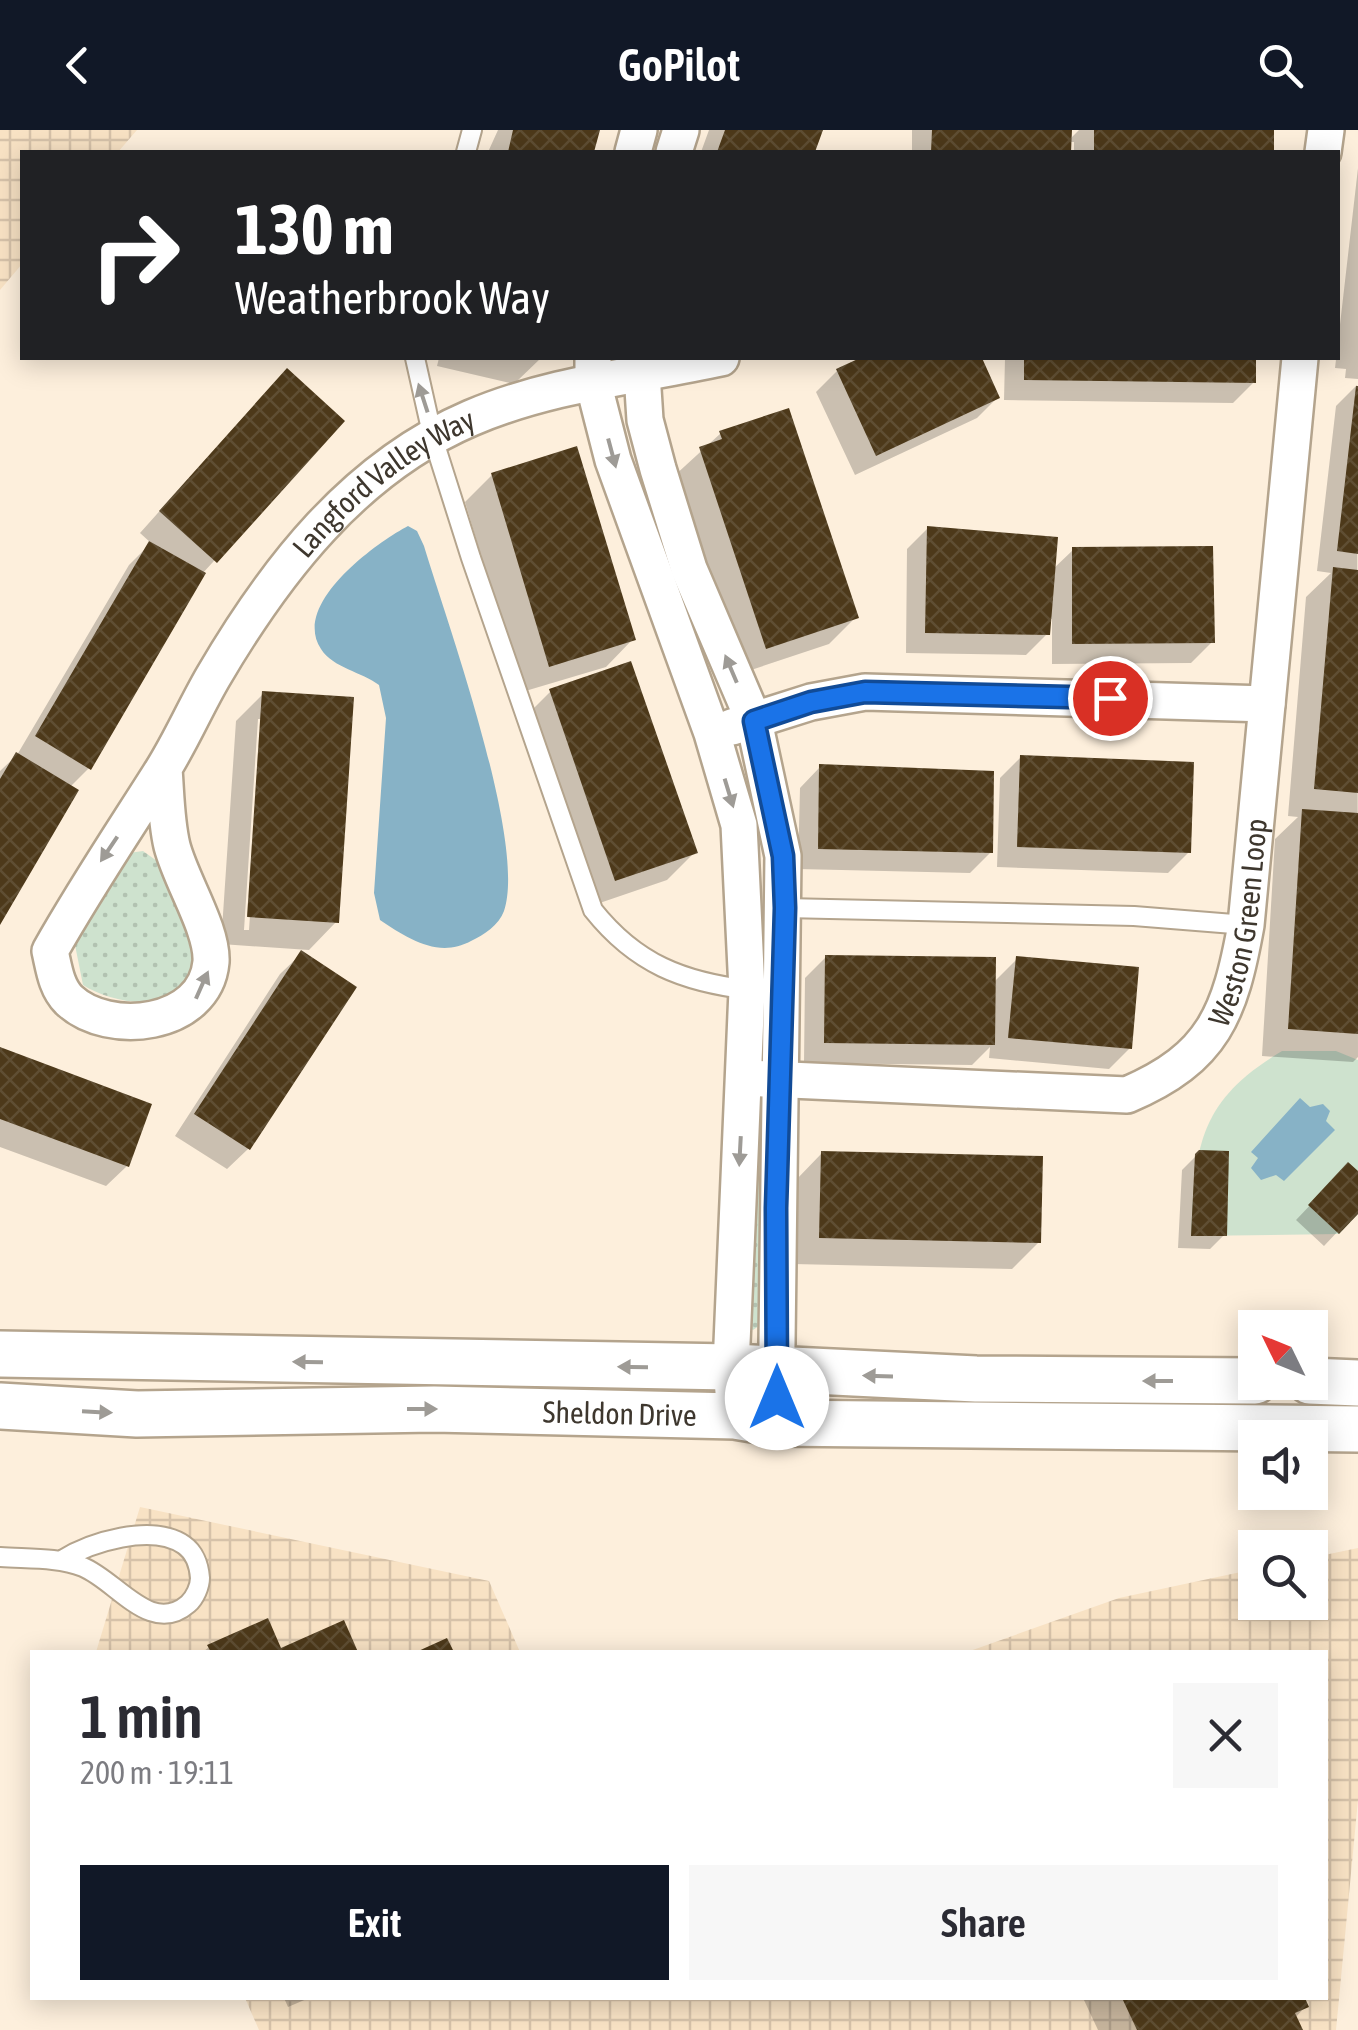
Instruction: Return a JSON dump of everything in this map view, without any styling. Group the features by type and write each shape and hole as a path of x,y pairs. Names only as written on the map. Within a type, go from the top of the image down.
{"street":[{"name":"Langford Valley Way","path":"164,768 171,843 188,896 209,936 207,986 192,1004 171,1016 115,1020 88,1014 68,999 56,981 50,951 102,859 164,768 213,678 282,572 356,491 432,438 593,370 698,360"},
{"name":"Weston Green Loop","path":"744,1078 1127,1096 1176,1069 1211,1034 1227,1009 1235,985 1246,925 1300,360"},
{"path":"641,365 645,420 689,569 754,721 783,856 778,1372 756,1419"},
{"path":"593,370 644,553 712,733 739,825 747,990 731,1367 756,1419"},
{"path":"712,733 811,702 865,692 1267,704"},
{"name":"Sheldon Drive","path":"0,1354 1238,1380"},
{"path":"1328,1382 1358,1383"},
{"name":"Sheldon Drive","path":"0,1406 136,1414 434,1409 1358,1430"}],"lane":[{"path":"415,360 432,438 580,884 593,910 624,946 671,973 747,990 784,988"},
{"path":"785,908 1116,916 1246,925"},
{"path":"0,1557 60,1561 85,1568 156,1614 170,1615 191,1602 201,1583 192,1555 169,1538 109,1538 84,1546 60,1561"}],"shaded area":[{"path":"0,130 137,130 120,150 20,150 20,266 0,290"},
{"path":"140,1507 489,1581 519,1650 97,1650"},
{"path":"1358,1548 1358,1800 1336,2030 259,2030 246,2000 1328,2000 1328,1650 973,1650 1119,1598 1238,1573 1238,1620 1328,1620 1328,1554"}],"green space":[{"path":"143,851 157,861 192,954 187,981 163,999 146,1002 112,998 83,985 75,945 129,853"},
{"path":"1282,1051 1336,1051 1358,1060 1358,1214 1339,1234 1191,1236 1195,1176 1206,1128 1233,1088"},
{"path":"766,1119 762,1308 759,1326 753,1330 747,1325 754,1120"}],"water":[{"path":"408,526 417,531 424,546 481,732 495,786 508,879 504,911 495,925 481,936 447,948 423,944 380,920 374,893 386,718 379,685 326,655 315,631 317,613 341,577"},
{"path":"1300,1098 1310,1107 1323,1104 1330,1111 1326,1121 1335,1130 1284,1181 1276,1175 1261,1180 1251,1168 1258,1158 1251,1152"}],"building":[{"path":"513,130 600,130 595,150 508,150"},
{"path":"725,130 823,130 816,150 718,150"},
{"path":"932,130 1072,130 1071,150 931,150"},
{"path":"1094,130 1274,130 1274,150 1094,150"},
{"path":"856,360 983,360 1000,398 876,456 836,369"},
{"path":"1024,360 1256,360 1256,383 1024,380"},
{"path":"287,368 345,421 217,563 159,511"},
{"path":"1358,386 1358,554 1337,551"},
{"path":"789,408 859,618 766,649 699,447 722,439 719,431"},
{"path":"577,446 636,640 549,667 491,473"},
{"path":"927,526 1058,537 1050,635 925,633"},
{"path":"149,541 206,573 91,770 35,736"},
{"path":"1213,546 1215,643 1072,644 1072,547"},
{"path":"1333,567 1358,570 1358,793 1314,789"},
{"path":"631,661 698,853 615,881 549,689"},
{"path":"262,691 354,697 339,923 247,917"},
{"path":"16,752 79,790 0,925 0,779"},
{"path":"1020,755 1194,762 1191,853 1017,847"},
{"path":"819,764 994,771 993,853 818,849"},
{"path":"1302,809 1358,813 1358,1034 1288,1029"},
{"path":"301,950 357,987 250,1150 194,1114"},
{"path":"825,955 996,957 995,1045 824,1043"},
{"path":"1016,956 1139,967 1132,1049 1008,1038"},
{"path":"0,1047 152,1104 129,1167 0,1119"},
{"path":"1199,1150 1229,1151 1227,1236 1191,1236 1195,1154"},
{"path":"821,1151 1043,1156 1041,1243 819,1238"},
{"path":"1348,1162 1358,1171 1358,1214 1339,1234 1308,1205"},
{"path":"268,1618 281,1648 344,1620 357,1650 210,1650 207,1645"},
{"path":"447,1638 453,1650 420,1650"},
{"path":"1123,2000 1306,2000 1309,2007 1295,2013 1303,2030 1137,2030"}],"route":[{"path":"777,1398 776,1208 785,908 783,856 754,721 811,702 865,692 1110,698"}]}
